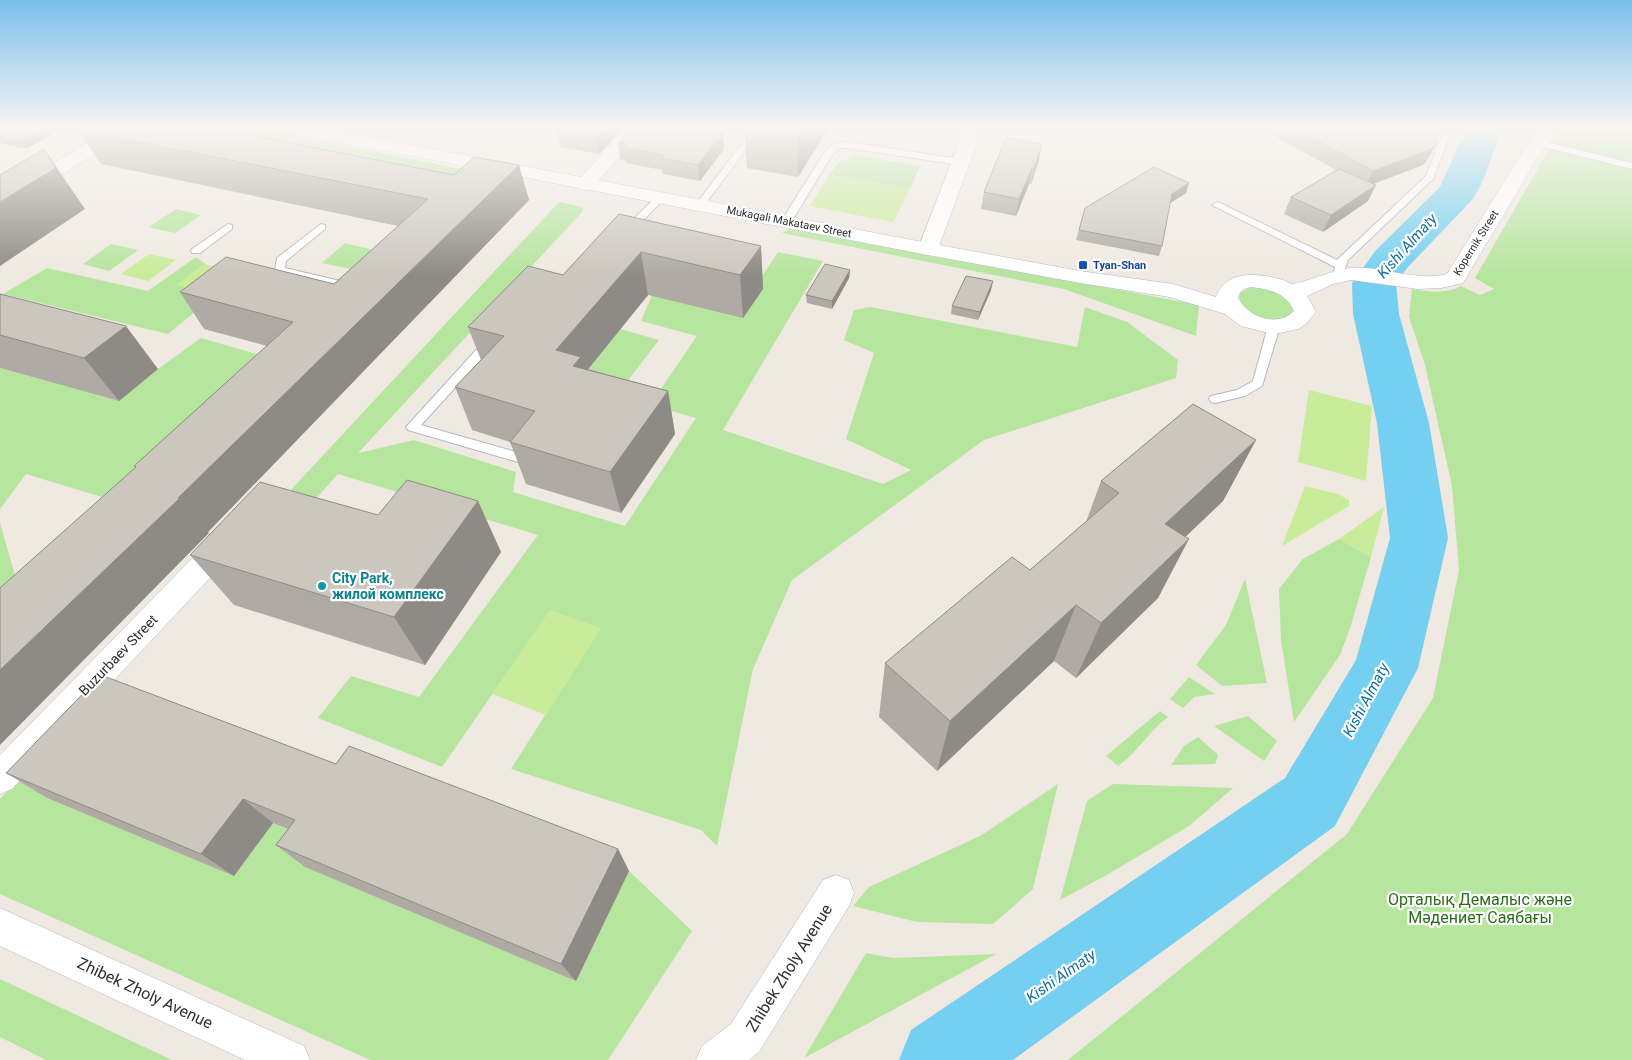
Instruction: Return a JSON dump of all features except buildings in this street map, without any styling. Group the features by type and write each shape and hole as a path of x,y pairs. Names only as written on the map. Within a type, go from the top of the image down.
{"street":[{"path":"0,204 45,176"},
{"name":"Mukagali Makataev Street","path":"546,176 1080,277 1231,299 1251,320 1274,326"},
{"path":"585,184 592,176"},
{"path":"928,249 955,176"},
{"name":"Kopernik Street","path":"1339,270 1419,284 1443,282 1455,278 1517,176"},
{"path":"1294,294 1339,270"},
{"path":"1231,299 1238,284 1251,281 1266,282 1280,286 1294,294 1302,303 1305,312 1300,320 1294,323 1274,326"},
{"name":"Buzurbaev Street","path":"0,778 236,531"},
{"name":"Zhibek Zholy Avenue","path":"716,1060 745,1038 836,893"},
{"name":"Zhibek Zholy Avenue","path":"0,927 290,1060"}],"lane":[{"path":"700,205 721,176"},
{"path":"786,222 814,176"},
{"path":"1217,205 1339,270 1343,259 1430,176"},
{"path":"619,240 660,198"},
{"path":"196,252 228,226"},
{"path":"321,228 281,260 280,270 357,288"},
{"path":"1216,399 1241,393 1258,383 1274,326"},
{"path":"498,333 412,427 518,458"}],"green space":[{"path":"333,176 460,176 436,199"},
{"path":"828,176 910,189 893,222 810,206"},
{"path":"837,176 915,176 910,189"},
{"name":"Орталық Демалыс және Мәдениет Саябағы","path":"1533,176 1632,176 1632,1060 1068,1060 1347,834 1433,698 1459,570 1452,486 1425,365 1409,317 1412,289 1444,291 1461,286 1480,295 1494,289 1475,278"},
{"path":"559,202 583,207 583,211 358,453 414,440 516,472 513,492 625,526 696,418 650,405 697,336 641,321 653,293 755,287 778,252 823,261 723,430 883,484 911,470 846,439 874,353 844,340 854,310 870,307 1077,347 1085,307 1127,322 1178,360 1176,378 984,440 792,580 753,669 717,846 701,830 511,769 600,629 550,611 442,767 318,718 351,676 419,697 538,535 338,474 287,531 274,508"},
{"path":"176,209 201,215 175,233 149,227"},
{"path":"792,228 1199,305 1196,336 1064,289 782,233"},
{"path":"345,243 373,250 351,269 322,263"},
{"path":"111,244 138,250 109,271 83,264"},
{"path":"149,254 176,260 148,281 121,274"},
{"path":"196,257 230,283 168,334 3,294 47,268 148,291"},
{"path":"204,264 232,271 204,292 176,285"},
{"path":"1251,287 1278,289 1297,309 1290,318 1276,320 1256,316 1245,309 1240,299 1240,293"},
{"path":"620,329 659,340 612,401 568,393"},
{"path":"201,338 274,359 128,505 26,474 0,509 0,368 119,401 158,369"},
{"path":"1309,390 1372,406 1366,481 1298,462"},
{"path":"1305,486 1338,494 1349,500 1349,506 1282,546"},
{"path":"1384,507 1371,557 1339,539"},
{"path":"0,523 18,586 0,587"},
{"path":"1339,539 1371,557 1340,655 1294,722 1281,640 1279,589 1303,559"},
{"path":"1245,579 1267,683 1222,686 1196,665 1226,625"},
{"path":"550,610 601,628 546,715 492,694"},
{"path":"1189,677 1215,694 1194,697 1183,708 1170,699"},
{"path":"101,691 47,798 234,875 273,823 322,843 575,981 629,871 692,931 608,1060 370,1060 0,894 0,799"},
{"path":"1160,711 1168,717 1125,761 1118,766 1106,756"},
{"path":"1248,716 1277,741 1264,761 1214,726"},
{"path":"1198,737 1218,755 1215,764 1171,765 1184,746"},
{"path":"1058,784 1033,889 993,924 917,922 853,906 869,887 980,836"},
{"path":"1113,784 1233,788 1189,826 1105,876 1060,900 1087,801"},
{"path":"866,953 893,958 996,954 804,1058"},
{"path":"0,979 172,1060 46,1060 0,1037"}],"waterway":[{"name":"Kіshі Almaty","path":"941,1060 1310,802 1386,668 1419,538 1403,423 1376,314 1374,283 1391,259 1458,192 1464,176"}],"place":[{"name":"Tyan-Shan","path":"1083,265"},
{"name":"City Park, жилой комплекс","path":"322,586"}]}
